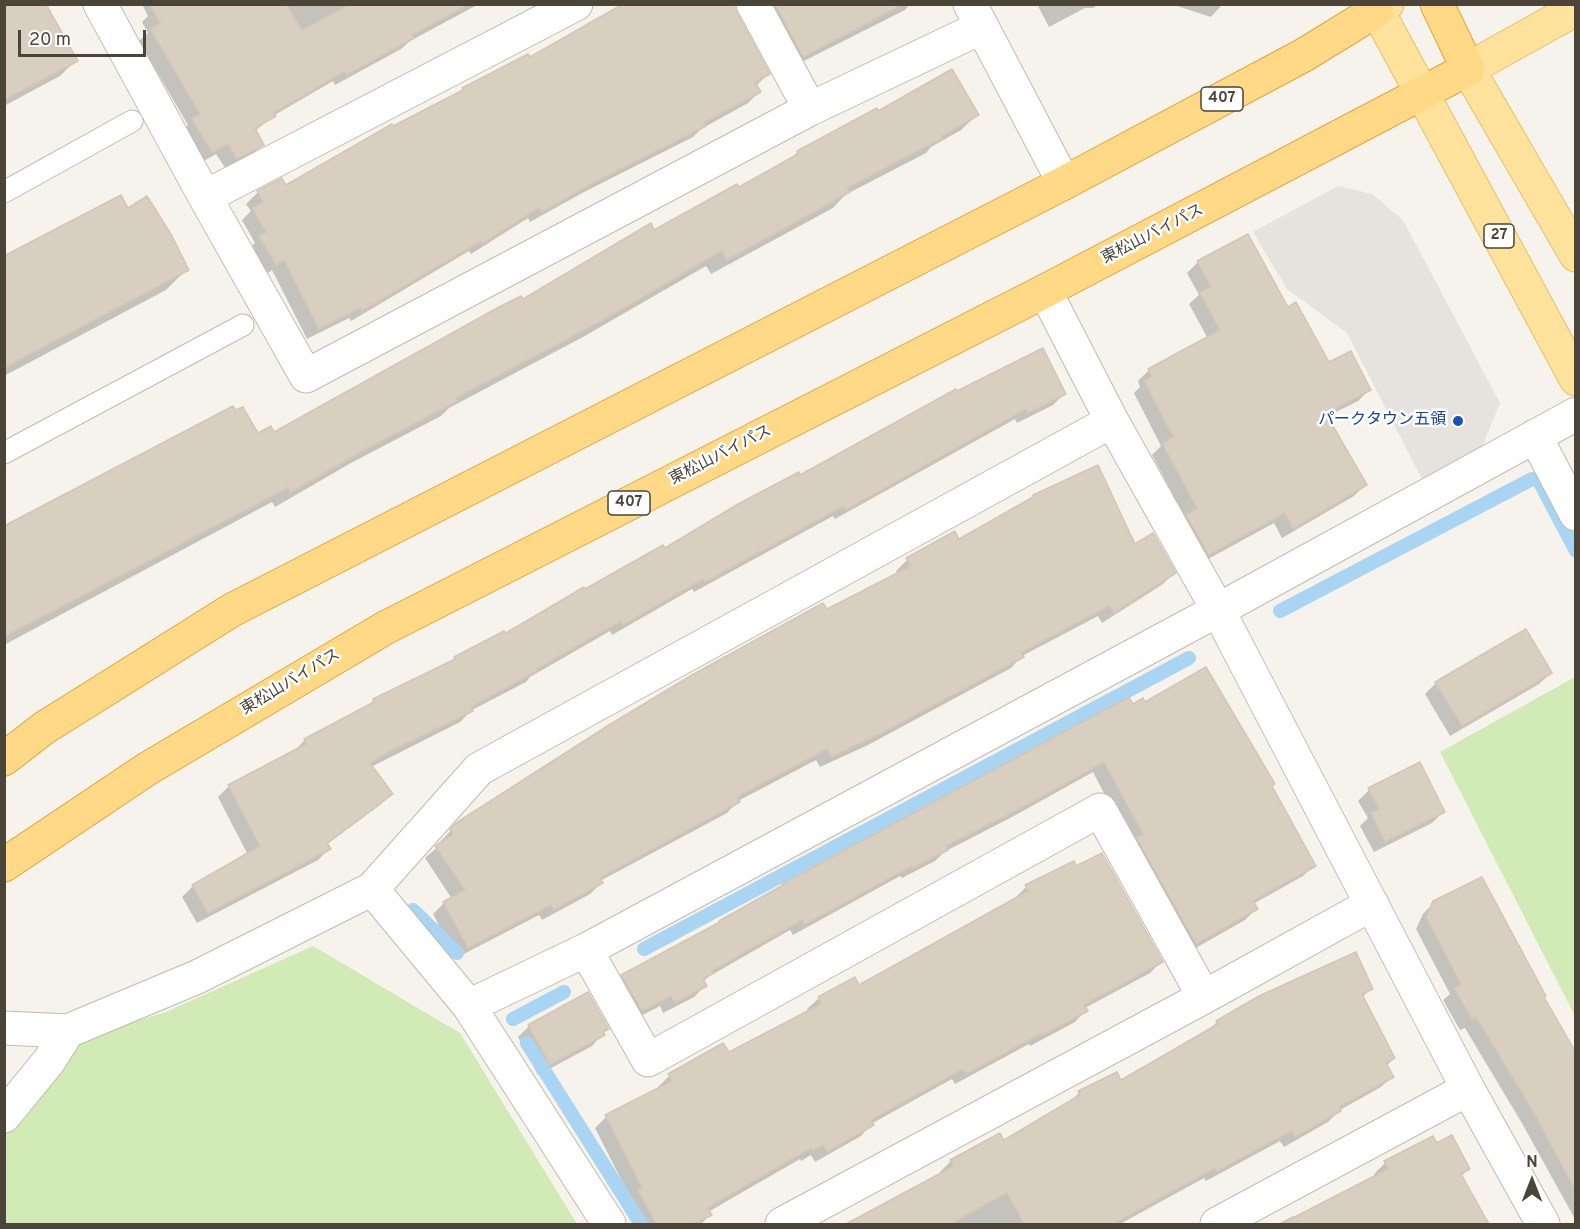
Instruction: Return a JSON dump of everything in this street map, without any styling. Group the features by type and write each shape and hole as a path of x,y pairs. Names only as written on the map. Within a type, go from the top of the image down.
{"highway":[{"path":"1437,4 1468,69"},
{"name":"407","path":"4,759 44,728 232,610 1064,183 1304,55 1380,6"},
{"name":"東松山バイパス","path":"4,865 147,769 385,628 1045,291 1468,69"}],"main road":[{"name":"27","path":"1380,6 1422,94 1575,379"},
{"path":"1575,9 1468,69 1575,255"}],"street":[{"path":"205,197 576,4"},
{"path":"753,4 810,109"},
{"path":"102,5 205,197 306,376 810,109 976,16 1064,183"},
{"path":"1045,291 1112,421 1218,610 1468,1089 1544,1224"},
{"path":"469,1006 586,950 1218,610 1575,414"},
{"path":"4,1028 68,1031 197,977 372,889 479,769 1112,421"},
{"path":"1535,436 1575,514"},
{"path":"586,950 648,1060 1100,810 1204,997"},
{"path":"372,889 469,1006 609,1224"},
{"path":"782,1224 1372,904"},
{"path":"4,1116 49,1061 68,1031"},
{"path":"1217,1224 1468,1089"}],"lane":[{"path":"4,192 132,121"},
{"path":"4,453 243,325"}],"shaded area":[{"path":"1338,186 1372,194 1403,220 1500,403 1480,452 1422,479 1347,333 1287,289 1253,232"}],"green space":[{"path":"1575,677 1575,1016 1440,752"},
{"path":"313,946 460,1033 577,1224 5,1224 5,1133 64,1067 86,1035 166,1012"}],"building":[{"path":"4,4 46,4 78,61 4,100"},
{"path":"149,4 286,4 302,30 350,4 470,4 412,35 414,38 347,75 345,71 274,113 276,116 255,128 264,145 237,159 228,144 212,153 192,119 200,114 150,29 160,23"},
{"path":"623,4 734,4 770,74 755,82 761,92 704,123 706,126 597,181 542,212 539,208 482,244 481,241 362,311 361,308 319,329 284,260 276,265 259,236 266,232 252,208 263,202 257,191 282,178 286,185 392,124 393,126 463,90 462,88 528,54 530,57"},
{"path":"775,4 904,4 803,57"},
{"path":"952,69 979,115 942,136 943,138 847,188 850,192 727,260 722,251 600,322 456,398 458,401 291,492 288,488 4,637 4,526 233,406 236,410 243,407 258,433 271,426 274,432 499,307 521,296 523,299 651,223 654,230 737,184 739,187 798,154 797,151 877,108 878,111"},
{"path":"121,195 128,208 147,196 172,236 189,270 4,368 4,256"},
{"path":"1248,234 1288,307 1296,302 1329,362 1351,351 1371,390 1326,414 1367,485 1293,529 1285,513 1209,555 1186,515 1197,508 1162,443 1173,437 1144,381 1152,376 1148,369 1220,330 1199,292 1211,287 1197,261"},
{"path":"1043,348 1066,394 1028,413 1026,409 846,510 844,506 705,582 703,579 623,625 621,621 537,669 538,671 471,707 473,711 370,763 393,794 327,843 331,849 208,913 192,885 260,846 228,785 306,744 304,739 374,702 373,699 455,659 454,657 504,631 506,633 584,587 585,589 663,545 665,548 738,504 799,472 800,475 956,389 957,391"},
{"path":"1098,465 1135,544 1153,533 1176,573 1114,613 1109,606 1021,653 1024,657 880,734 831,757 827,749 737,797 740,802 600,878 603,883 554,910 551,905 468,948 443,902 465,890 435,846 453,834 450,829 456,823 692,675 823,603 827,609 911,566 906,558 955,531 959,539 1033,495"},
{"path":"1526,629 1552,673 1462,726 1435,682"},
{"path":"1206,667 1275,784 1272,786 1316,866 1253,901 1258,909 1196,944 1136,837 1143,834 1104,762 946,846 948,850 913,868 912,866 804,925 802,920 712,971 714,973 703,979 707,986 675,1003 671,996 642,1011 621,975 720,922 782,884 1129,697 1133,704 1143,698 1145,702"},
{"path":"1420,762 1445,812 1385,842 1371,813 1379,809 1368,788"},
{"path":"1102,853 1163,962 1084,1005 1088,1011 966,1074 963,1069 871,1120 874,1125 827,1152 823,1145 813,1151 811,1148 708,1208 712,1215 694,1224 656,1224 638,1190 642,1188 605,1115 672,1081 668,1074 723,1043 729,1052 821,1004 818,997 855,977 859,985 1028,891 1025,885 1074,861 1076,866"},
{"path":"1482,877 1546,996 1544,997 1575,1051 1575,1190 1534,1113 1476,1017 1472,1020 1454,988 1461,984 1426,917 1433,901"},
{"path":"1356,952 1373,989 1362,994 1395,1058 1386,1063 1394,1077 1339,1107 1341,1111 1295,1137 1292,1131 1217,1171 1215,1168 1114,1224 1024,1224 1007,1193 951,1224 846,1224 954,1166 950,1160 1000,1133 1004,1140 1080,1095 1078,1091 1117,1072 1121,1080 1218,1024 1216,1021 1259,996"},
{"path":"588,992 609,1029 603,1032 605,1035 550,1065 528,1025"},
{"path":"1452,1135 1470,1169 1461,1174 1489,1224 1281,1224 1388,1169 1384,1161 1433,1136 1437,1143"}],"waterway":[{"path":"1280,611 1532,479"},
{"path":"1540,483 1576,551"},
{"path":"644,949 1189,658"},
{"path":"413,910 457,953"},
{"path":"513,1019 564,992"},
{"path":"527,1043 641,1224"}],"place":[{"name":"パークタウン五領","path":"1458,421"}]}
